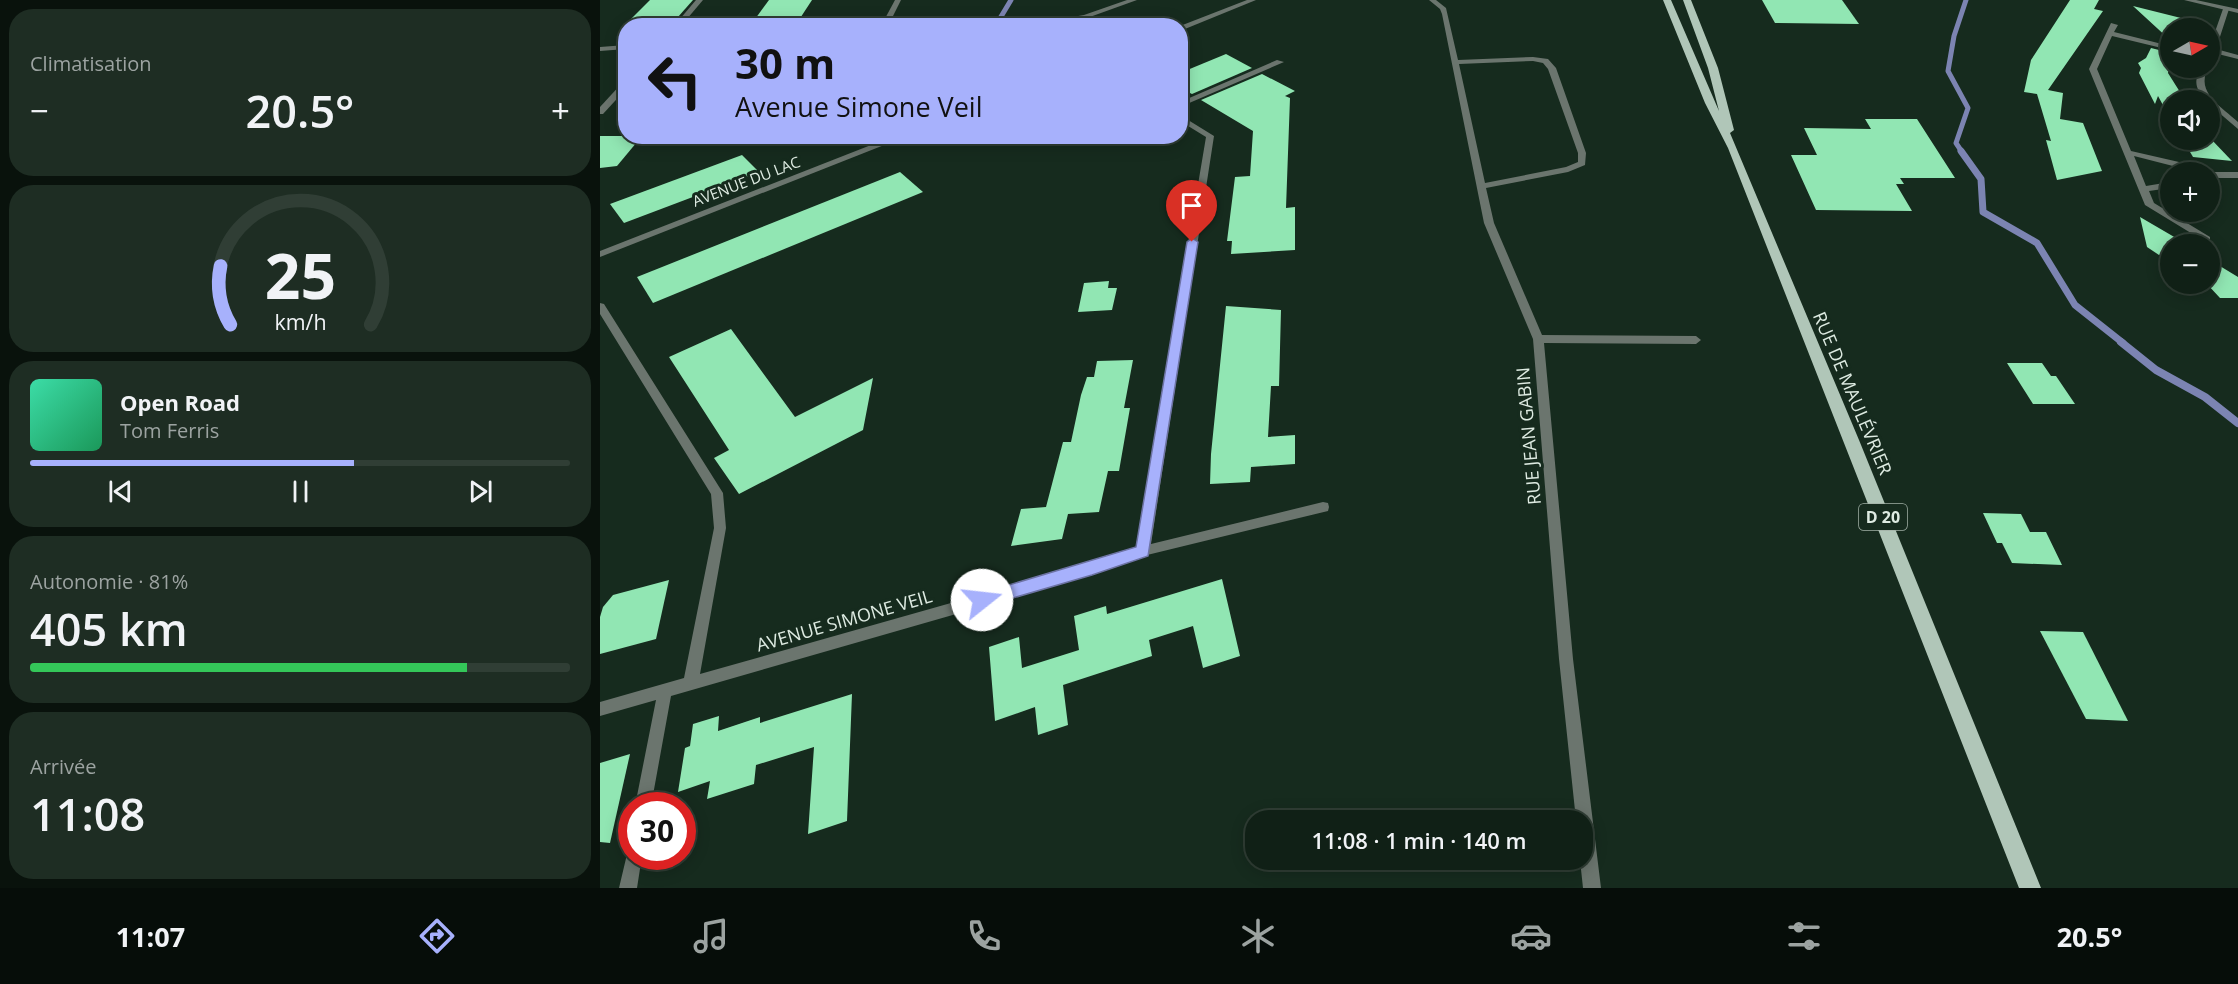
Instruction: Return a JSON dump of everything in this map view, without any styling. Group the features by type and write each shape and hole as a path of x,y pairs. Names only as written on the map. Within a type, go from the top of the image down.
{"main road":[{"name":"RUE DE MAULÉVRIER","path":"1667,0 1710,103 1733,148 2030,888"},
{"name":"RUE DE MAULÉVRIER","path":"1687,0 1724,103 1733,148"}],"street":[{"path":"684,18 700,0"},
{"path":"888,18 898,0"},
{"path":"1077,18 1134,0"},
{"path":"1188,26 1254,0"},
{"name":"RUE JEAN GABIN","path":"1432,0 1443,8 1489,223 1538,339 1566,659 1592,888"},
{"path":"2187,0 2238,11"},
{"path":"2220,27 2226,9"},
{"path":"2114,24 2093,69 2150,205 2199,234"},
{"path":"2110,33 2160,46"},
{"path":"600,49 618,48"},
{"path":"2220,54 2238,57"},
{"path":"1454,62 1533,59 1545,61 1552,68 1582,153 1582,163 1568,169 1480,187"},
{"path":"1188,102 1280,62"},
{"path":"2199,78 2200,86 2210,99 2238,127"},
{"path":"600,112 618,93"},
{"path":"1143,551 1210,136 1188,122"},
{"name":"AVENUE DU LAC","path":"600,254 882,144"},
{"path":"2127,152 2168,162"},
{"path":"2220,175 2238,175"},
{"path":"2142,189 2160,186"},
{"path":"600,306 717,493 720,528 692,682"},
{"path":"1538,339 1696,340"},
{"name":"AVENUE SIMONE VEIL","path":"600,709 1092,569 1143,551 1323,507"},
{"path":"646,792 664,690"},
{"path":"628,888 631,870"}],"building":[{"path":"650,0 693,0 677,18 632,18"},
{"path":"769,0 812,0 800,18 756,18"},
{"path":"1762,0 1842,0 1859,24 1775,23"},
{"path":"2070,0 2099,0 2094,9 2103,11 2048,90 2063,93 2060,119 2083,123 2102,171 2057,180 2046,140 2051,141 2037,94 2024,92 2031,60"},
{"path":"2133,6 2181,18 2160,18 2160,31"},
{"path":"2151,48 2160,50 2160,78 2171,78 2179,90 2160,90 2160,100 2158,96 2155,104 2139,73 2141,68 2138,63 2146,58"},
{"path":"1226,54 1252,68 1192,94 1188,92 1188,70"},
{"path":"1262,74 1295,91 1285,96 1290,98 1286,208 1295,207 1295,250 1231,254 1232,241 1227,241 1235,177 1250,176 1253,131 1201,100"},
{"path":"1865,119 1917,119 1955,178 1900,178 1904,184 1896,184 1912,211 1816,210 1791,155 1817,155 1804,128 1871,129"},
{"path":"600,136 618,136 618,144 635,144 617,166 600,168"},
{"path":"2220,148 2232,161 2193,157 2189,150"},
{"path":"742,155 759,172 624,223 610,204"},
{"path":"900,172 923,192 653,303 637,277"},
{"path":"2140,217 2169,234 2160,234 2160,255 2147,247"},
{"path":"2220,266 2238,277 2238,298 2220,298 2216,294 2220,294"},
{"path":"1109,281 1108,288 1117,288 1112,310 1078,312 1084,283"},
{"path":"1226,306 1281,310 1279,386 1271,386 1268,437 1295,435 1295,464 1251,467 1250,482 1210,484 1211,454"},
{"path":"731,329 795,417 873,378 863,430 739,494 714,458 729,450 669,357"},
{"path":"1133,360 1124,408 1130,408 1119,471 1108,471 1099,512 1068,514 1062,539 1011,546 1021,509 1046,507 1063,442 1071,442 1081,395 1087,377 1094,377 1097,361"},
{"path":"2007,363 2042,363 2051,376 2056,376 2075,404 2033,404"},
{"path":"1983,513 2021,514 2030,532 2046,532 2062,565 2012,563 2002,543 1997,543"},
{"path":"1222,579 1240,656 1203,668 1193,626 1149,640 1152,656 1063,685 1068,725 1038,735 1035,707 995,721 989,647 1019,637 1022,668 1079,650 1074,616 1106,606 1107,614"},
{"path":"669,580 656,639 600,654 600,617 603,607 613,595"},
{"path":"2040,631 2083,632 2128,721 2086,719"},
{"path":"852,694 847,821 808,834 814,747 756,765 754,784 707,799 710,781 678,792 685,748 690,746 693,724 719,716 718,731 760,717 760,723"},
{"path":"630,754 621,792 618,792 618,807 610,843 600,842 600,763"}],"waterway":[{"path":"1000,18 1011,0"},
{"path":"1962,152 1956,143 1968,108 1948,71 1954,36 1966,0"},
{"path":"1961,151 1981,179 1983,212 2037,243 2075,305 2123,343"},
{"path":"2121,342 2156,370 2205,397 2238,423"}],"route":[{"path":"982,600 1092,569 1143,551 1192,242"}]}
